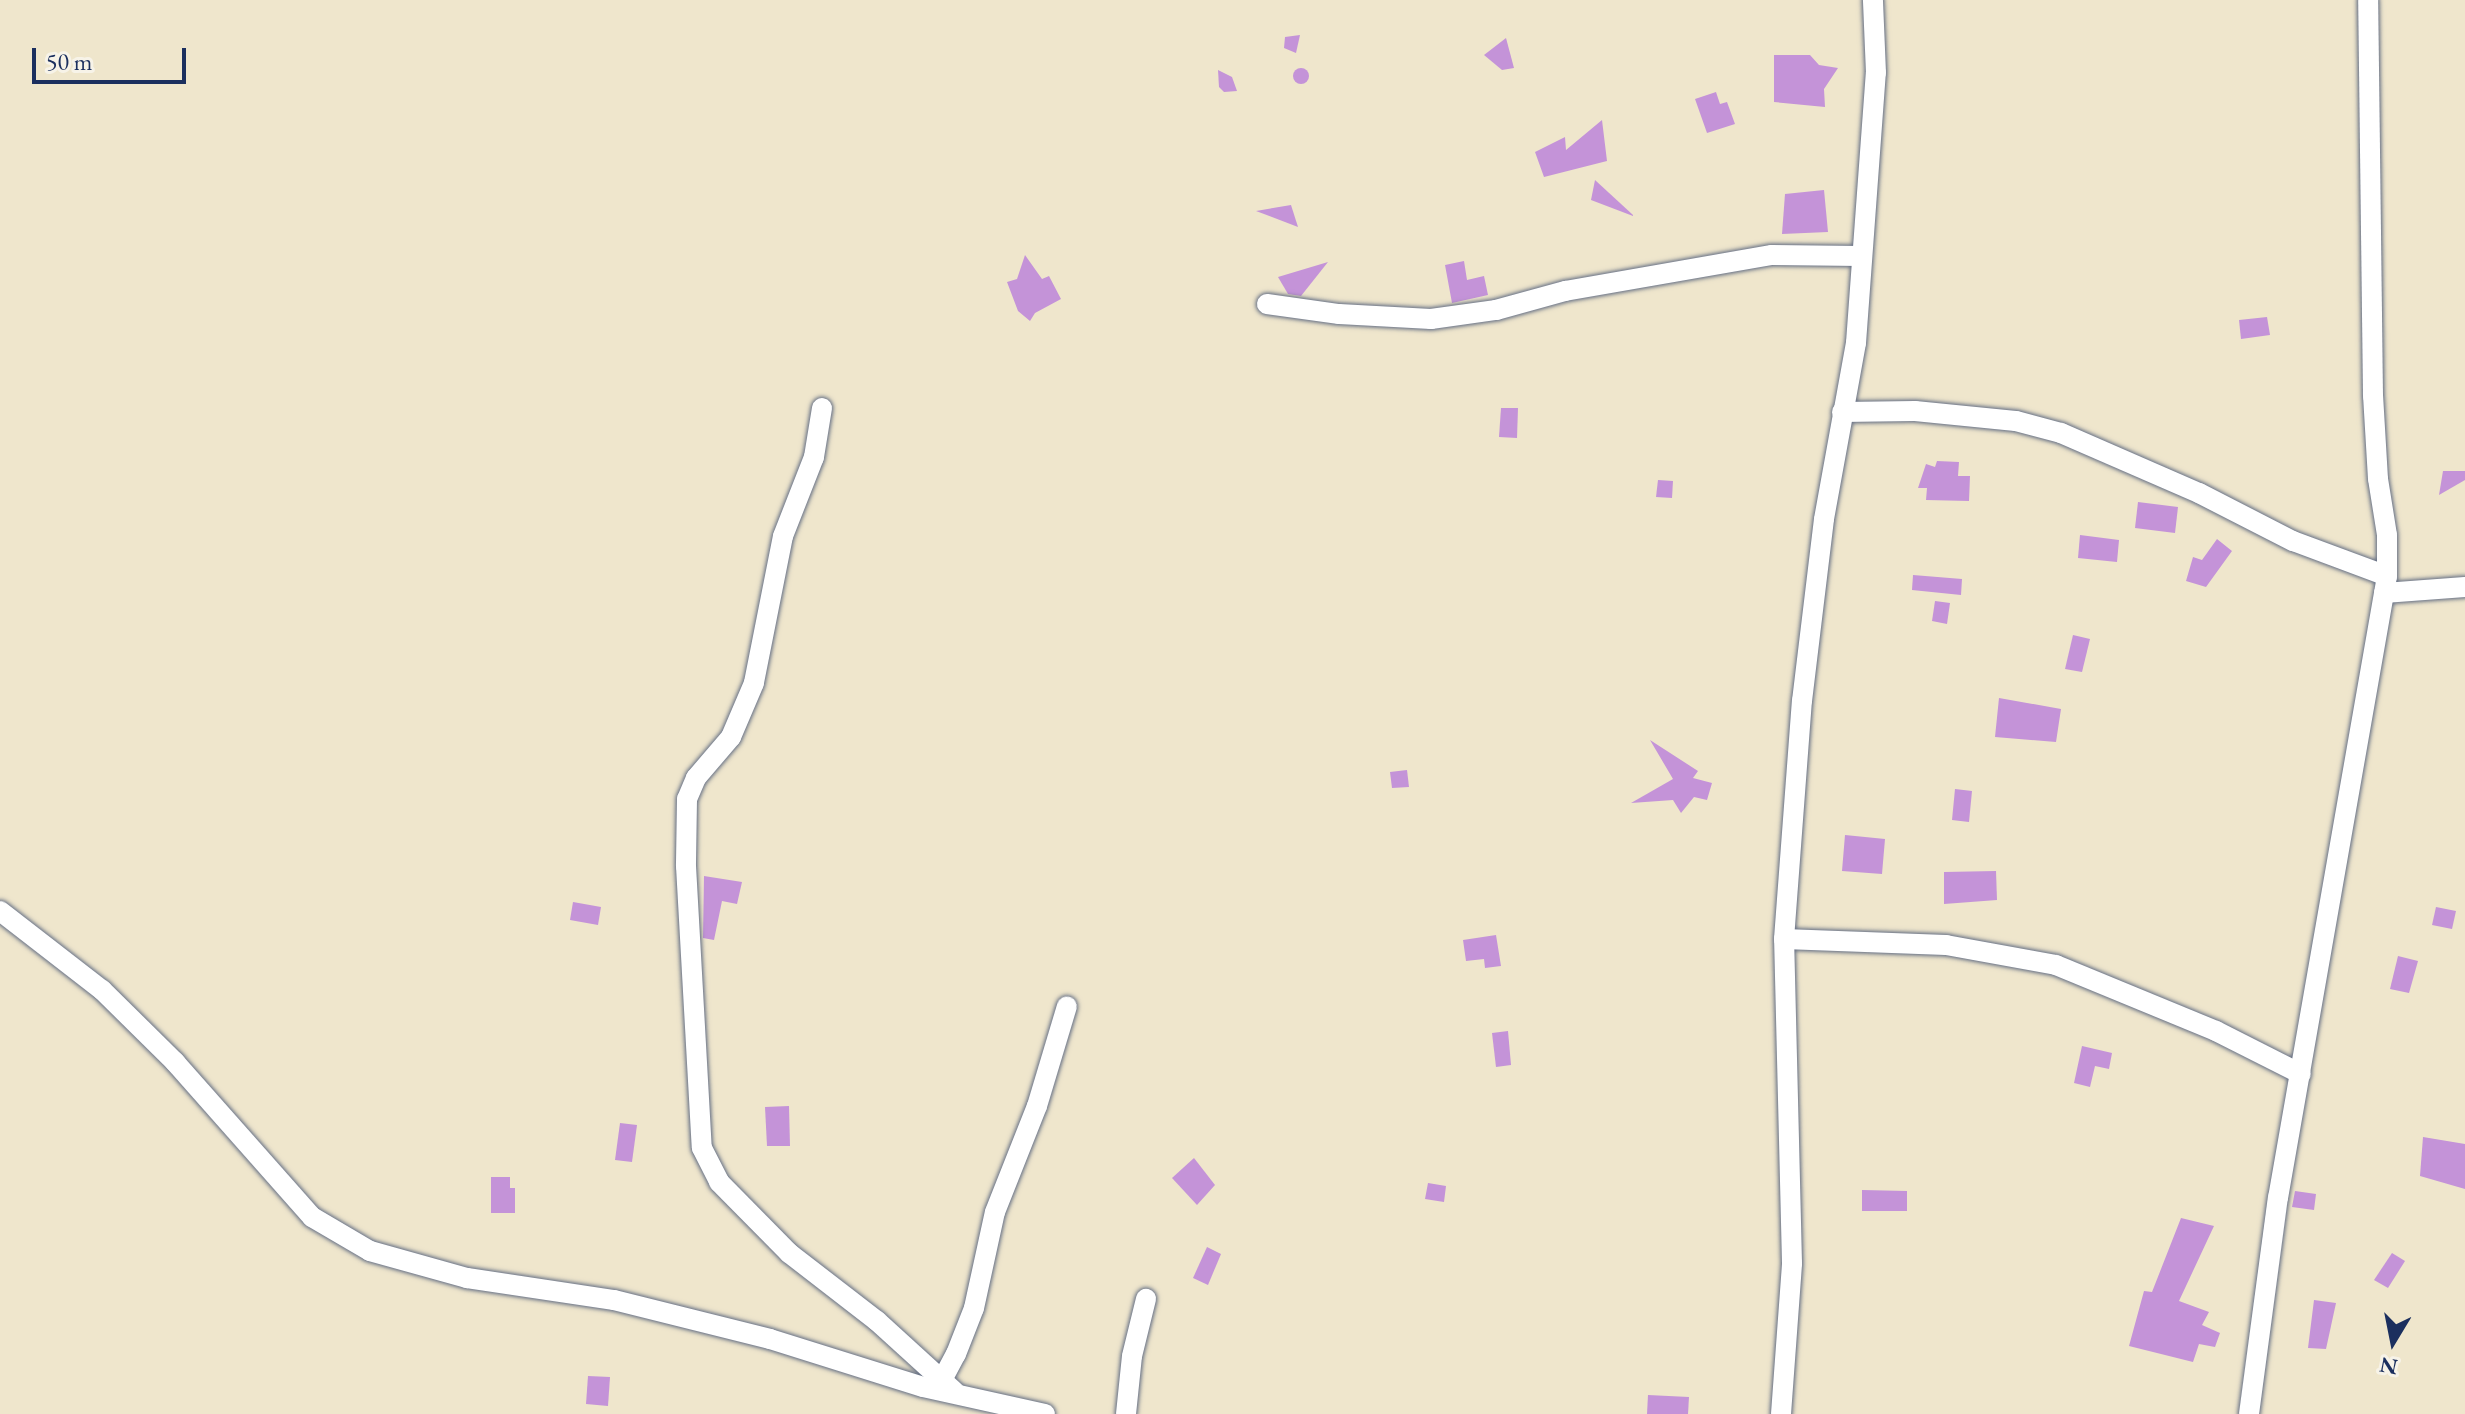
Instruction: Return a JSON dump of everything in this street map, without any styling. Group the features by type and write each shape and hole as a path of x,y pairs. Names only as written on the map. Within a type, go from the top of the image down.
{"street":[{"path":"1781,1414 1792,1263 1784,939 1802,701 1824,519 1856,343 1860,256 1876,73 1873,0"},
{"path":"2249,1414 2278,1198 2386,585 2387,535 2378,479 2373,396 2368,0"},
{"path":"1267,304 1376,318 1431,319 1496,310 1565,291 1772,255 1860,256"},
{"path":"822,408 814,457 783,536 754,683 731,737 696,778 687,799 686,866 702,1148 719,1182 789,1253 877,1321 966,1402"},
{"path":"1842,412 1915,411 2016,421 2061,433 2199,493 2386,585 2465,587"},
{"path":"0,911 102,990 215,1105 312,1217 370,1251 467,1278 614,1300 770,1339 966,1402 1045,1414"},
{"path":"1784,939 1946,945 2056,965 2216,1031 2301,1074"},
{"path":"942,1380 974,1308 995,1212 1037,1106 1067,1006"},
{"path":"1126,1414 1135,1343 1146,1299"}],"building":[{"path":"1300,35 1296,53 1284,48 1285,37"},
{"path":"1506,38 1514,68 1502,70 1484,55"},
{"path":"1774,55 1810,55 1819,65 1838,68 1824,89 1825,107 1774,102"},
{"path":"1298,68 1304,68 1309,76 1307,82 1298,84 1293,79 1293,73"},
{"path":"1218,70 1232,77 1237,91 1224,92 1219,87"},
{"path":"1716,92 1720,104 1727,102 1735,124 1707,133 1695,99"},
{"path":"1602,120 1607,161 1544,177 1535,152 1565,137 1566,150"},
{"path":"1595,180 1633,215 1633,216 1591,200"},
{"path":"1824,190 1828,232 1782,234 1785,194"},
{"path":"1291,205 1298,227 1256,211"},
{"path":"1025,255 1042,279 1049,276 1061,299 1035,313 1030,321 1018,311 1007,282 1017,279"},
{"path":"1464,261 1467,280 1484,276 1488,295 1452,303 1445,265"},
{"path":"1328,262 1301,296 1288,294 1278,277"},
{"path":"2267,317 2270,335 2241,339 2239,320"},
{"path":"1501,408 1518,408 1517,438 1499,437"},
{"path":"1937,461 1959,462 1958,476 1970,476 1969,501 1926,500 1927,488 1918,488 1926,464 1935,467"},
{"path":"2443,471 2465,471 2465,480 2439,495"},
{"path":"1658,480 1673,481 1672,498 1656,497"},
{"path":"2138,502 2178,507 2175,533 2135,528"},
{"path":"2080,535 2119,540 2117,562 2078,558"},
{"path":"2217,539 2232,551 2206,587 2186,581 2193,557 2202,560"},
{"path":"1913,575 1962,579 1961,595 1912,590"},
{"path":"1935,601 1950,603 1947,624 1932,621"},
{"path":"2073,635 2090,639 2082,672 2065,669"},
{"path":"1999,698 2061,709 2056,742 1995,737"},
{"path":"1650,740 1698,771 1693,778 1712,783 1707,800 1694,797 1681,813 1673,800 1631,803 1673,779"},
{"path":"1407,770 1409,787 1392,788 1390,772"},
{"path":"1955,789 1972,791 1969,822 1952,820"},
{"path":"1845,835 1885,839 1882,874 1842,871"},
{"path":"1996,871 1997,900 1944,904 1944,872"},
{"path":"704,876 742,882 737,904 722,901 714,940 703,938"},
{"path":"573,902 601,907 598,925 570,920"},
{"path":"2436,907 2456,911 2452,929 2432,925"},
{"path":"1496,935 1501,966 1485,968 1484,959 1466,961 1463,940"},
{"path":"2398,956 2418,961 2409,993 2390,989"},
{"path":"1508,1031 1511,1065 1496,1067 1492,1033"},
{"path":"2082,1046 2112,1053 2109,1069 2095,1066 2090,1087 2074,1083"},
{"path":"789,1106 790,1146 767,1146 765,1107"},
{"path":"620,1123 637,1125 632,1162 615,1160"},
{"path":"2423,1137 2465,1144 2465,1189 2420,1176"},
{"path":"1194,1158 1215,1185 1197,1205 1172,1178"},
{"path":"491,1177 510,1177 510,1188 515,1188 515,1213 491,1213"},
{"path":"1428,1183 1446,1186 1444,1202 1425,1199"},
{"path":"1862,1190 1907,1191 1907,1211 1862,1211"},
{"path":"2295,1191 2316,1194 2314,1210 2292,1207"},
{"path":"2181,1218 2214,1226 2179,1301 2209,1312 2202,1325 2220,1333 2215,1347 2199,1344 2193,1362 2129,1346 2144,1291 2152,1292"},
{"path":"1207,1247 1221,1254 1208,1285 1193,1278"},
{"path":"2392,1253 2405,1261 2388,1288 2374,1280"},
{"path":"2314,1300 2336,1303 2326,1349 2308,1348"},
{"path":"588,1376 610,1377 608,1406 586,1404"},
{"path":"1648,1395 1689,1397 1688,1414 1647,1414"}]}
